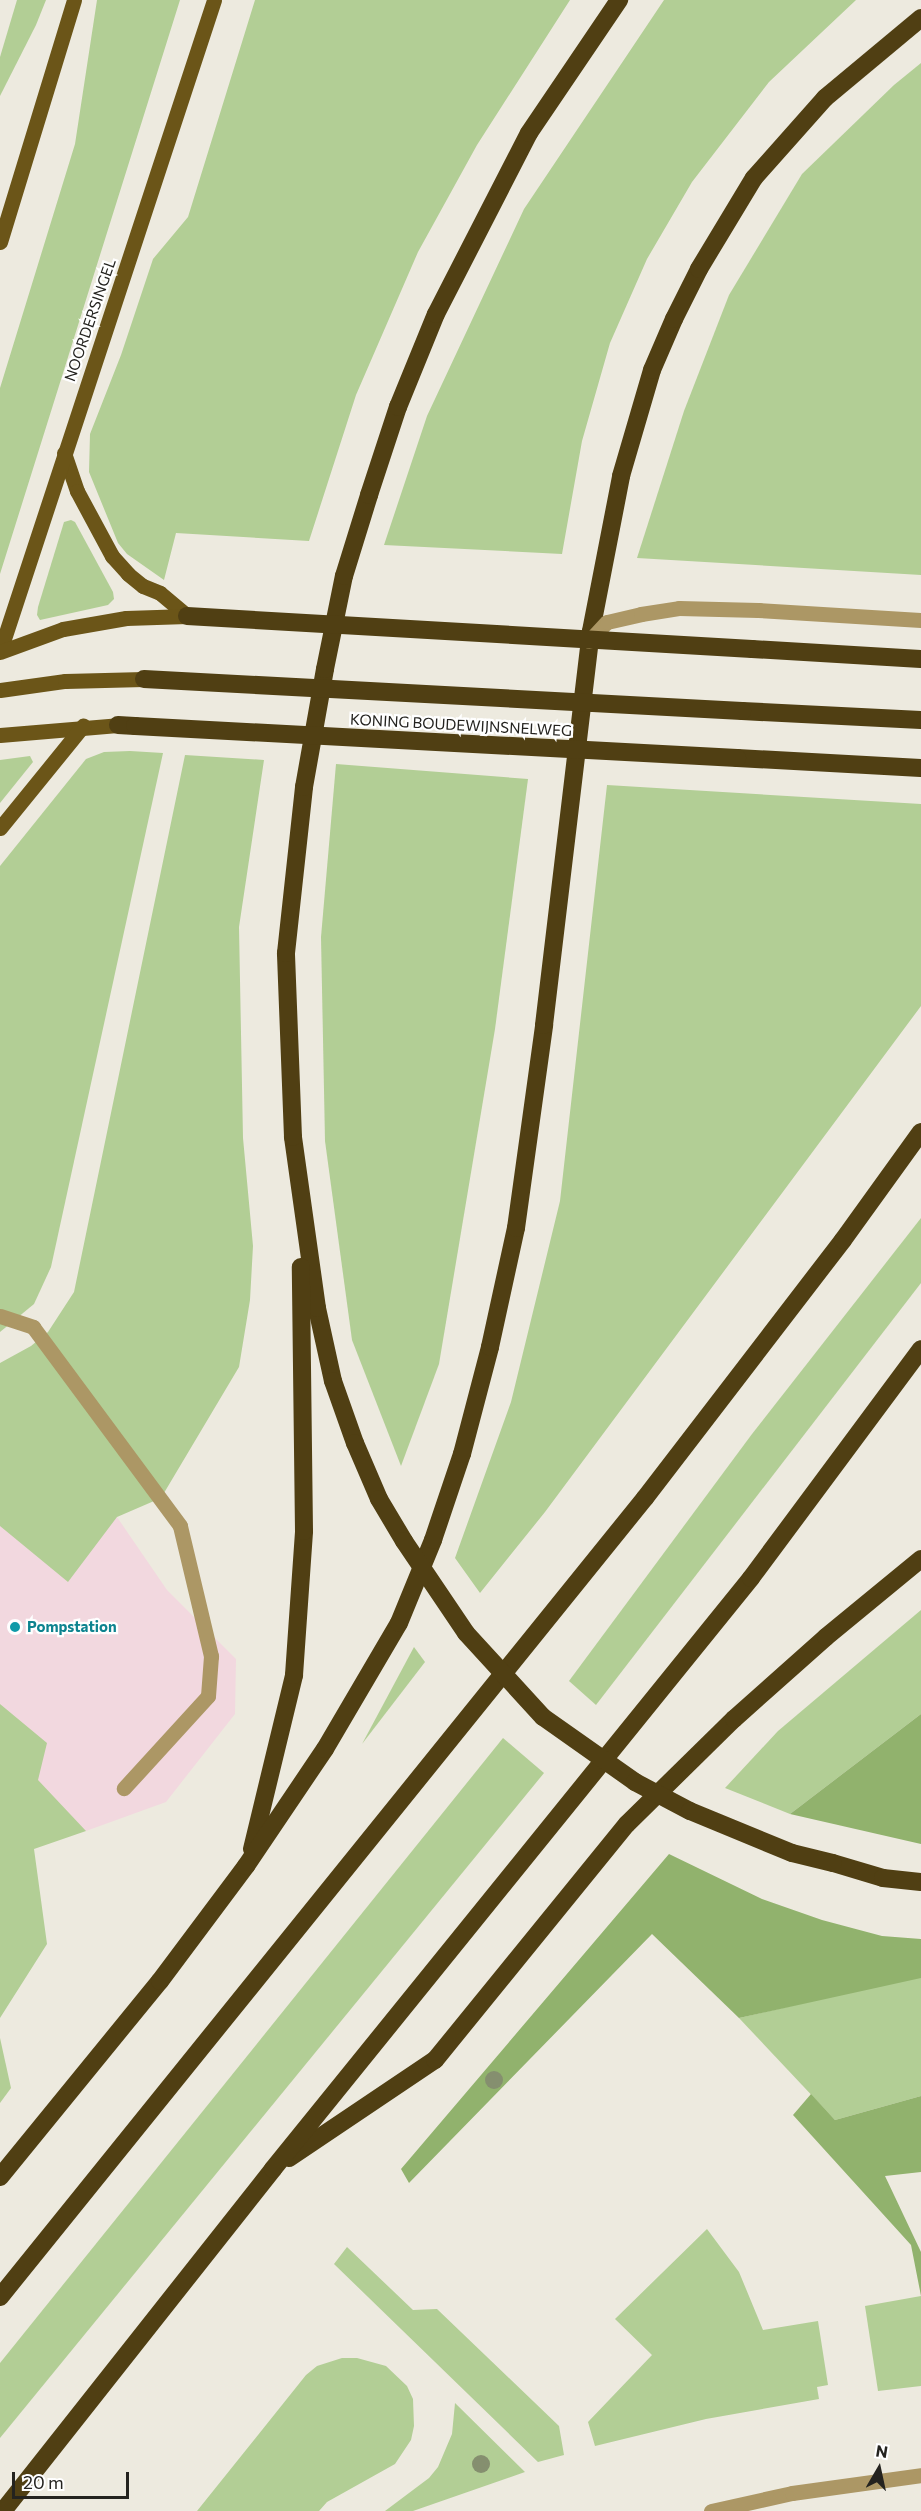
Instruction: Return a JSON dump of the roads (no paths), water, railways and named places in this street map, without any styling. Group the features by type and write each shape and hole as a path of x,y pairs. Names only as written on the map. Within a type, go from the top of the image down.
{"highway":[{"path":"619,0 529,133 435,314 398,407 344,576 304,787 286,953 288,1049 299,1184 317,1308 333,1381 355,1443 380,1499 404,1542 466,1633 543,1717 635,1782 690,1812 792,1853 883,1878 921,1882"},
{"path":"0,2177 160,1981 249,1861 325,1749 399,1623 433,1540 462,1454 490,1347 516,1228 544,1024 591,631 621,476 652,370 699,270 754,178 825,98 921,18"},
{"path":"187,616 921,659"},
{"path":"144,679 921,720"},
{"name":"KONING BOUDEWIJNSNELWEG","path":"127,725 921,768"},
{"path":"0,2297 645,1498 843,1240 921,1132"},
{"path":"249,1861 294,1675 304,1531 299,1184"},
{"path":"3,2511 273,2169 751,1578 921,1349"},
{"path":"273,2169 435,2060 627,1824 734,1719 826,1636 921,1558"}],"main road":[{"path":"0,242 74,0"},
{"name":"NOORDERSINGEL","path":"0,651 214,0"},
{"path":"64,453 77,491 112,556 135,580 160,593 187,616"},
{"path":"0,651 63,629 126,618 187,616"},
{"path":"0,690 65,681 144,679"},
{"name":"KONING BOUDEWIJNSNELWEG","path":"0,735 83,726 127,725"},
{"path":"0,828 83,726"}],"street":[{"path":"589,641 607,622 678,608 758,610 921,620"},
{"path":"0,1316 33,1327 180,1526 210,1656 208,1696 124,1788"},
{"path":"711,2511 792,2493 921,2475"}],"place":[{"name":"Pompstation","path":"15,1627"}]}
